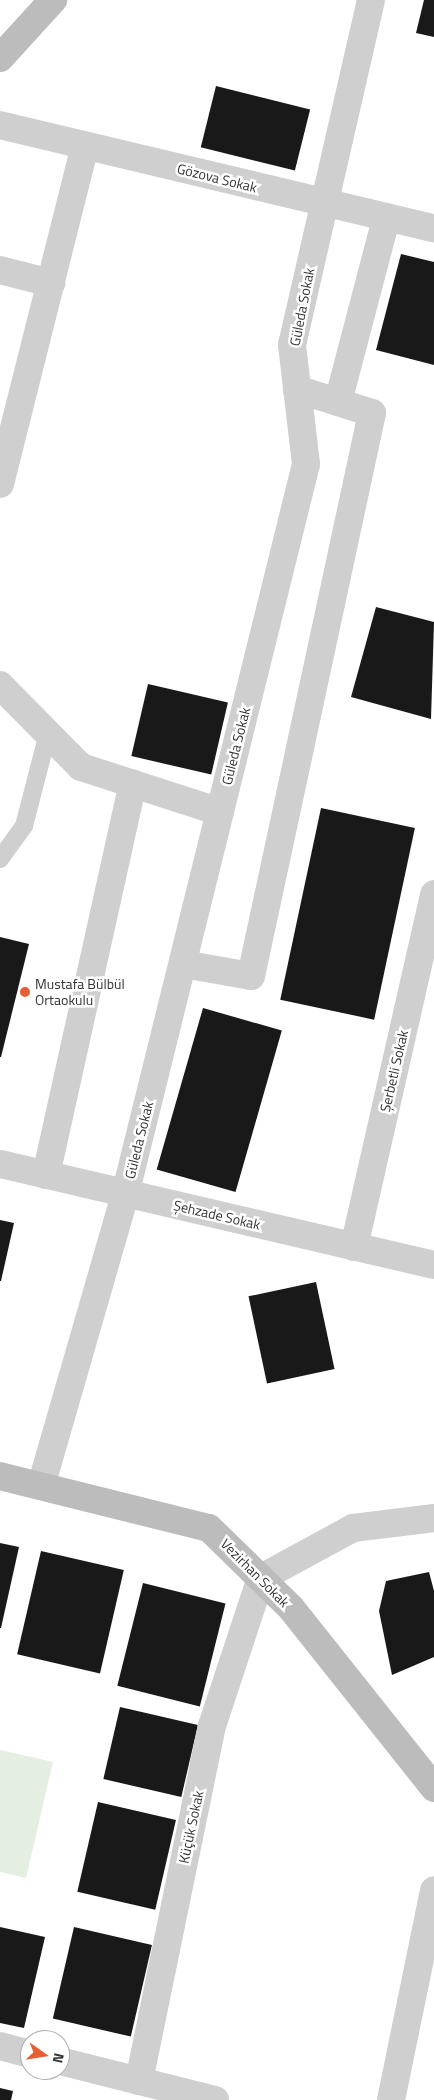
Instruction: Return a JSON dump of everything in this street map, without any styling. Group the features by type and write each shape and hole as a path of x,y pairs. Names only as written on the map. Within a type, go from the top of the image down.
{"street":[{"path":"0,58 53,0"},
{"name":"Güleda Sokak","path":"41,1486 125,1194 306,464 292,345 371,0"},
{"name":"Gözova Sokak","path":"0,125 386,219 434,228"},
{"path":"0,484 85,146"},
{"path":"338,402 386,219"},
{"path":"0,270 51,283"},
{"path":"183,964 250,976 372,413 297,389"},
{"path":"0,686 82,767 220,812"},
{"path":"46,1175 133,784"},
{"name":"Şerbetli Sokak","path":"354,1247 434,894"},
{"name":"Şehzade Sokak","path":"0,1164 434,1265"},
{"name":"Vezirhan Sokak","path":"0,1476 210,1528 291,1608 434,1788"},
{"path":"261,1578 353,1528 434,1518"},
{"name":"Küçük Sokak","path":"139,2081 212,1726 261,1578"},
{"path":"391,2100 434,1890"},
{"path":"0,2046 20,2051"},
{"path":"70,2064 215,2100"}],"lane":[{"path":"0,859 24,826 48,733"}],"green space":[{"path":"0,1750 53,1762 26,1878 0,1872"}],"building":[{"path":"424,0 434,0 434,37 416,33"},
{"path":"216,86 310,109 295,171 201,147"},
{"path":"401,254 434,262 434,365 376,350"},
{"path":"376,607 434,622 431,719 351,697"},
{"path":"148,684 228,702 211,775 131,756"},
{"path":"321,808 415,828 374,1020 280,1000"},
{"path":"0,937 29,944 1,1057 0,1057"},
{"path":"203,1008 282,1031 236,1192 157,1169"},
{"path":"0,1220 14,1223 1,1281 0,1281"},
{"path":"316,1282 335,1369 267,1383 249,1296"},
{"path":"0,1543 19,1547 1,1628 0,1628"},
{"path":"41,1551 124,1570 100,1673 17,1654"},
{"path":"429,1572 434,1591 434,1657 392,1675 379,1611 386,1581"},
{"path":"143,1583 225,1604 200,1706 117,1686"},
{"path":"120,1707 198,1725 181,1797 103,1779"},
{"path":"98,1802 176,1820 155,1910 77,1892"},
{"path":"0,1927 45,1937 24,2028 0,2023"},
{"path":"74,1927 152,1945 131,2037 53,2019"},
{"path":"0,2088 13,2091 11,2100 0,2100"}],"place":[{"name":"Mustafa Bülbül Ortaokulu","path":"25,992"}]}
